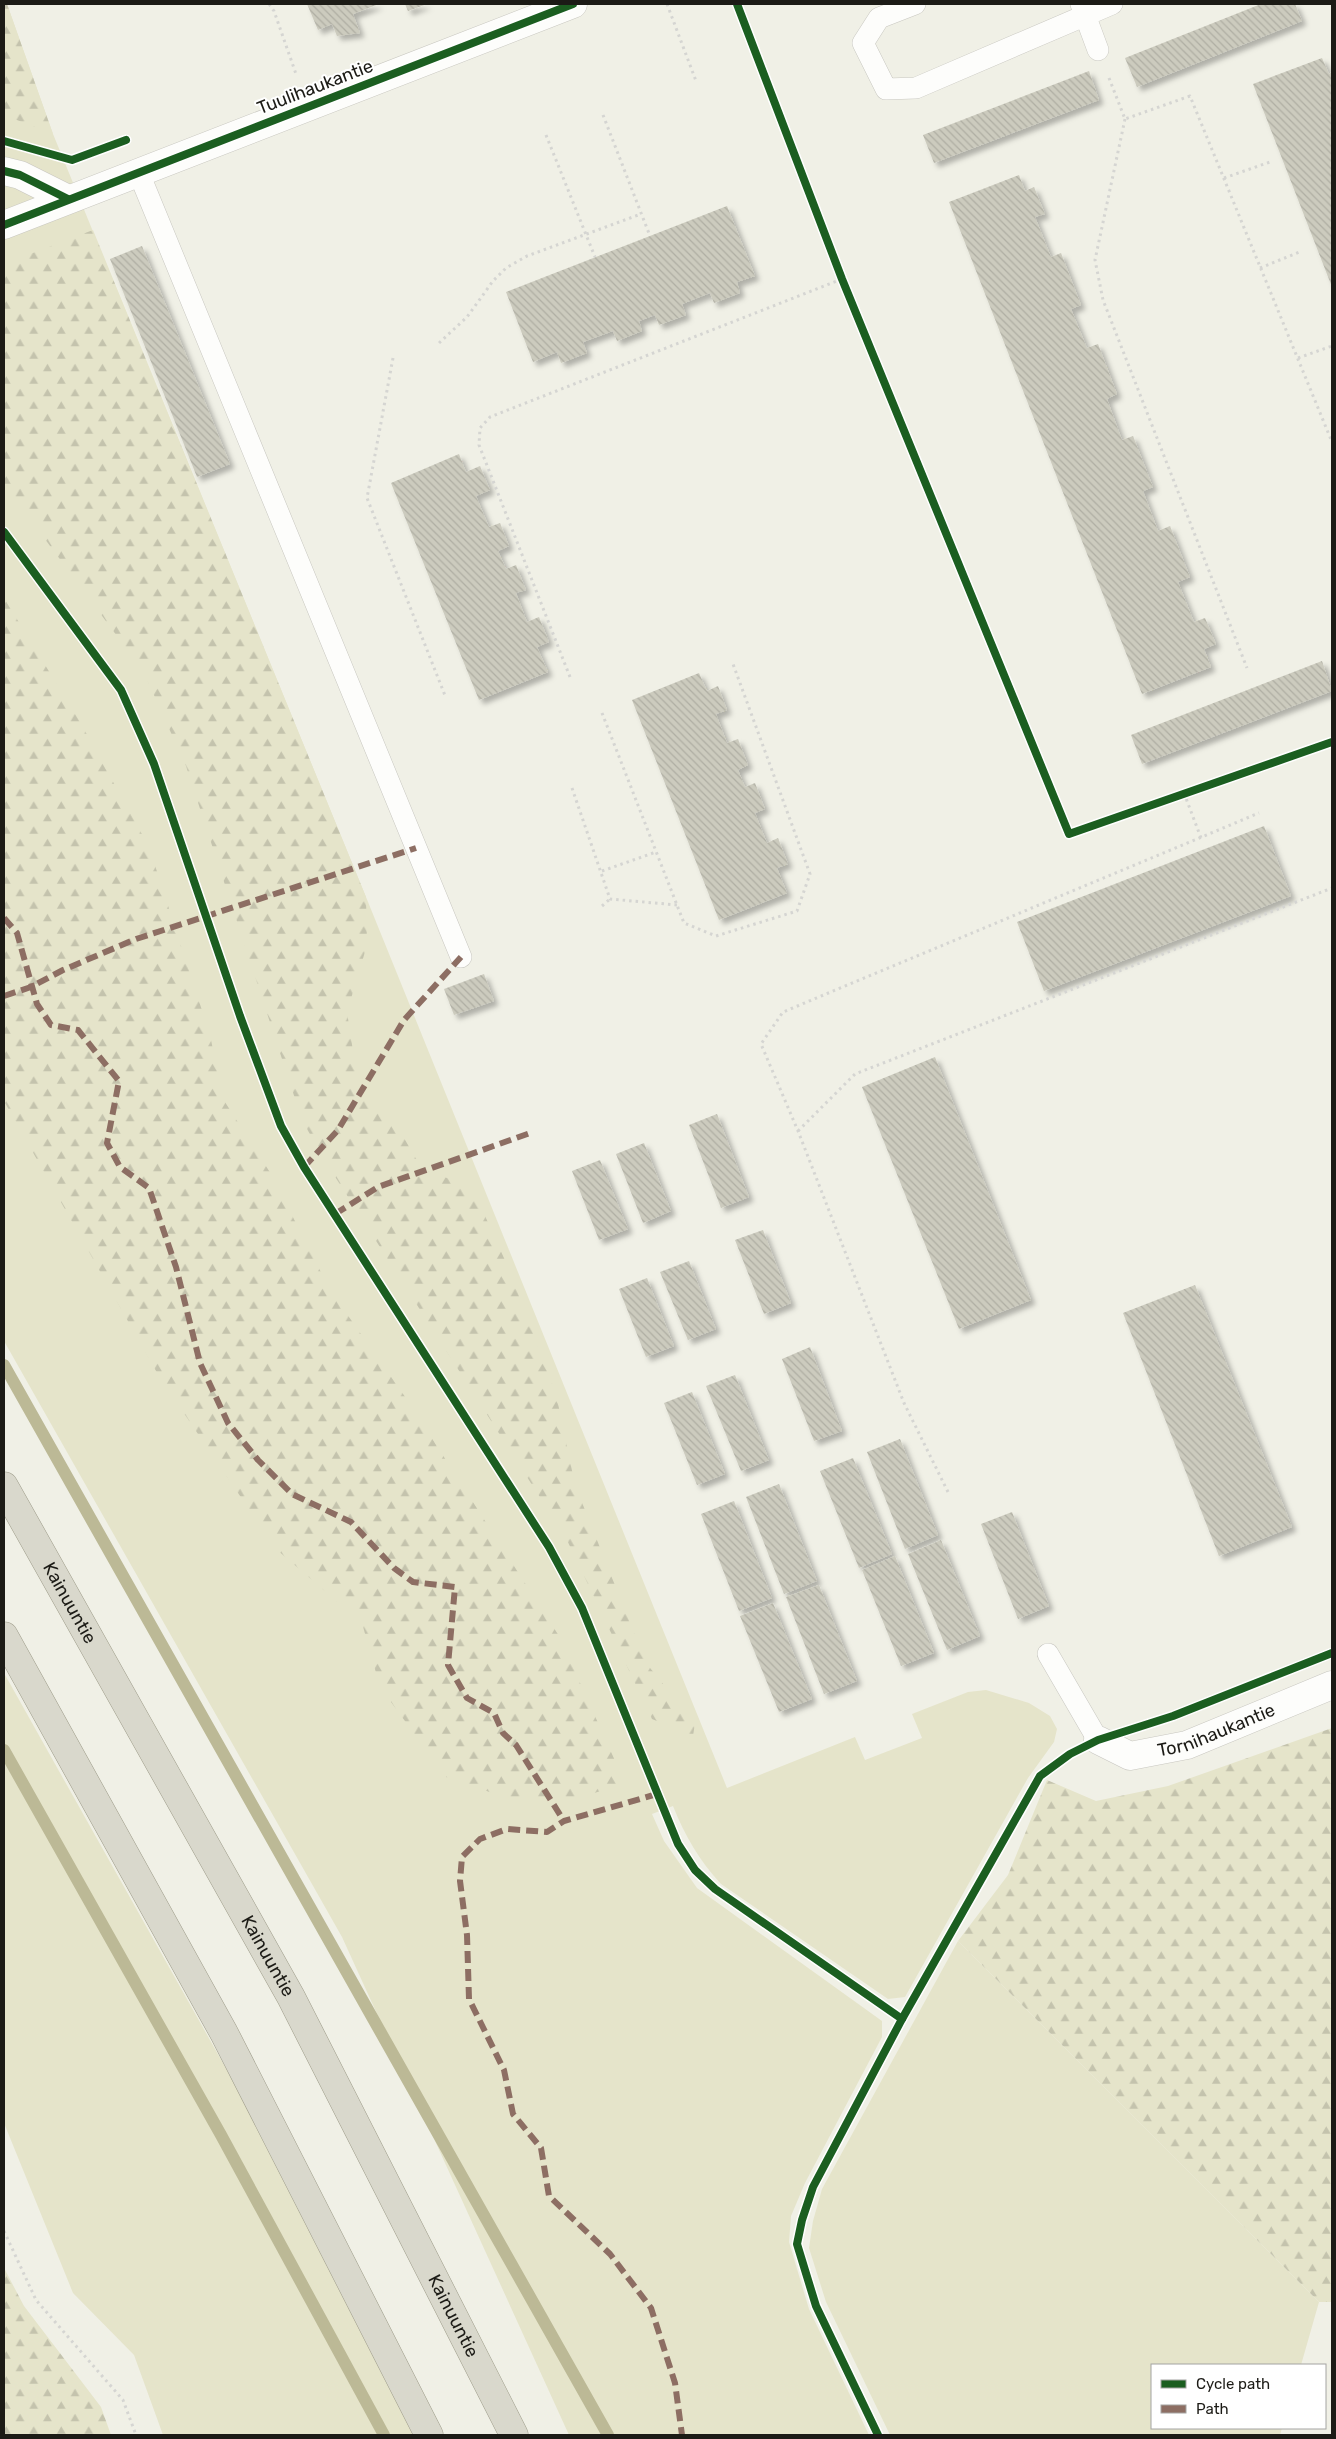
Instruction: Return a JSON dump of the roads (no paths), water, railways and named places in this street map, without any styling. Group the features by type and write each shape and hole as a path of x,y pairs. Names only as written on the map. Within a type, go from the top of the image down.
{"highway":[{"name":"Kainuuntie","path":"4,1486 291,1997 514,2435"},
{"path":"4,1636 224,2032 429,2435"}],"street":[{"name":"Tuulihaukantie","path":"4,224 573,4"},
{"path":"4,171 20,175 68,199"},
{"name":"Tornihaukantie","path":"1098,1740 1130,1756 1187,1745 1332,1685"}],"lane":[{"path":"915,4 879,18 863,43 886,89 916,88 1083,9 1112,4"},
{"path":"1083,9 1098,50"},
{"path":"138,171 461,957"},
{"path":"1048,1654 1098,1740"}],"waterway":[{"path":"4,1365 608,2435"},
{"path":"4,1750 221,2135 384,2435"}]}
